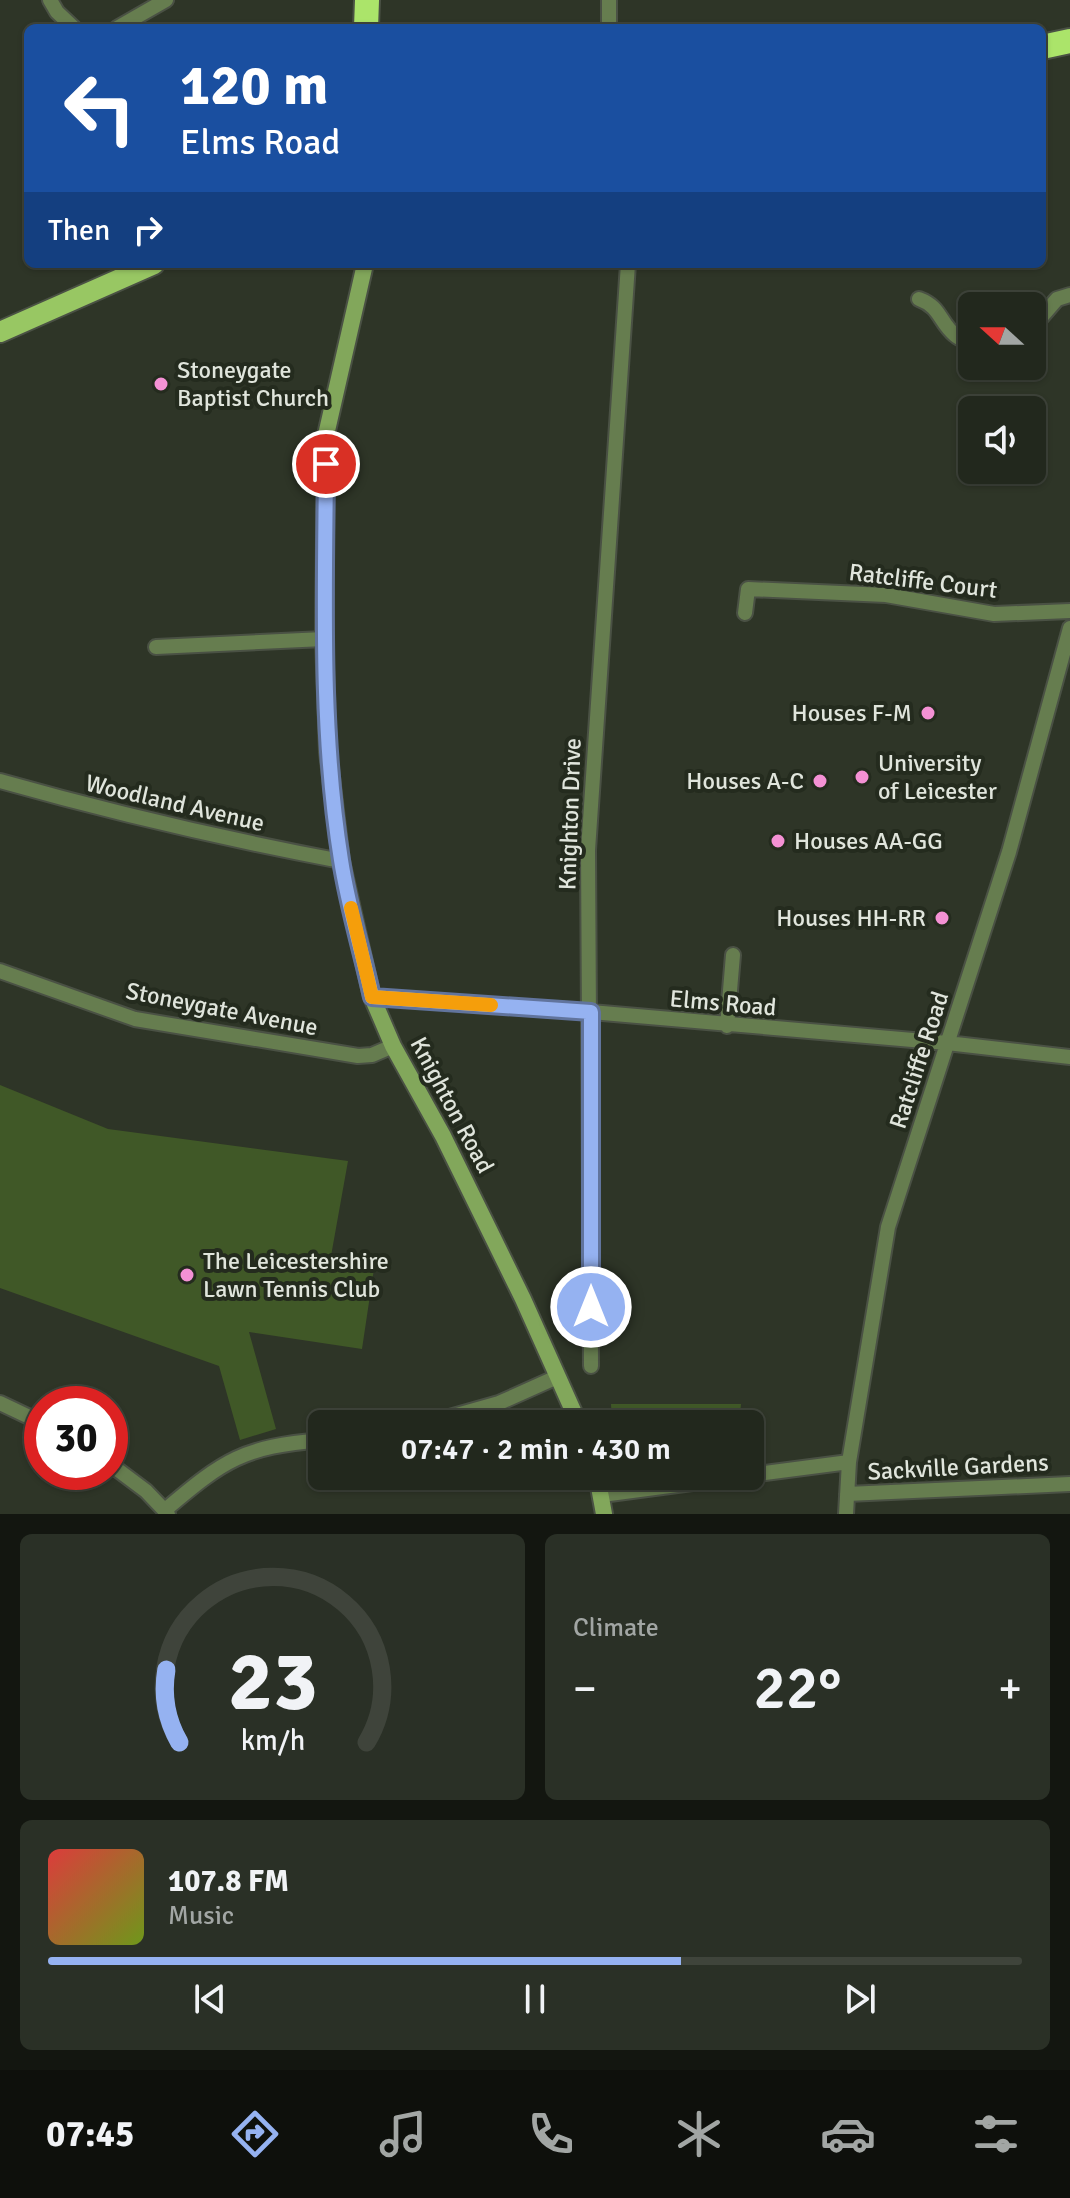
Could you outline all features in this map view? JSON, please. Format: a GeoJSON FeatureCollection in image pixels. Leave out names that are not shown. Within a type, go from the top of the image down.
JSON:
{"type":"FeatureCollection","features":[{"type":"Feature","properties":{"kind":"highway"},"geometry":{"type":"LineString","coordinates":[[366,24],[367,0]]}},
{"type":"Feature","properties":{"kind":"highway"},"geometry":{"type":"LineString","coordinates":[[1046,46],[1070,41]]}},
{"type":"Feature","properties":{"kind":"main road"},"geometry":{"type":"LineString","coordinates":[[0,332],[145,268]]}},
{"type":"Feature","properties":{"kind":"street"},"geometry":{"type":"LineString","coordinates":[[50,0],[70,24]]}},
{"type":"Feature","properties":{"kind":"street"},"geometry":{"type":"LineString","coordinates":[[124,24],[166,0]]}},
{"type":"Feature","properties":{"kind":"street"},"geometry":{"type":"LineString","coordinates":[[609,0],[609,24]]}},
{"type":"Feature","properties":{"kind":"street","name":"Knighton Road"},"geometry":{"type":"LineString","coordinates":[[364,268],[326,435],[324,639],[328,752],[341,861],[372,997],[393,1046],[443,1136],[523,1299],[572,1410]]}},
{"type":"Feature","properties":{"kind":"street","name":"Knighton Drive"},"geometry":{"type":"LineString","coordinates":[[591,1366],[588,850],[628,268]]}},
{"type":"Feature","properties":{"kind":"street"},"geometry":{"type":"LineString","coordinates":[[1046,312],[1057,299],[1070,295]]}},
{"type":"Feature","properties":{"kind":"street"},"geometry":{"type":"LineString","coordinates":[[919,299],[939,311],[953,334],[958,337]]}},
{"type":"Feature","properties":{"kind":"street","name":"Ratcliffe Court"},"geometry":{"type":"LineString","coordinates":[[745,613],[748,589],[886,595],[994,614],[1070,611]]}},
{"type":"Feature","properties":{"kind":"street","name":"Ratcliffe Road"},"geometry":{"type":"LineString","coordinates":[[846,1514],[849,1462],[888,1227],[1009,852],[1070,628]]}},
{"type":"Feature","properties":{"kind":"street"},"geometry":{"type":"LineString","coordinates":[[156,647],[324,639]]}},
{"type":"Feature","properties":{"kind":"street","name":"Woodland Avenue"},"geometry":{"type":"LineString","coordinates":[[0,781],[221,838],[341,861]]}},
{"type":"Feature","properties":{"kind":"street"},"geometry":{"type":"LineString","coordinates":[[727,1026],[733,955]]}},
{"type":"Feature","properties":{"kind":"street","name":"Stoneygate Avenue"},"geometry":{"type":"LineString","coordinates":[[0,971],[135,1019],[358,1056],[372,1055],[393,1046]]}},
{"type":"Feature","properties":{"kind":"street","name":"Elms Road"},"geometry":{"type":"LineString","coordinates":[[372,997],[591,1012],[947,1043],[1070,1057]]}},
{"type":"Feature","properties":{"kind":"street"},"geometry":{"type":"LineString","coordinates":[[474,1410],[499,1403],[557,1377]]}},
{"type":"Feature","properties":{"kind":"street"},"geometry":{"type":"LineString","coordinates":[[0,1403],[24,1414]]}},
{"type":"Feature","properties":{"kind":"street"},"geometry":{"type":"LineString","coordinates":[[128,1476],[166,1512],[212,1470],[231,1460],[276,1444],[308,1441]]}},
{"type":"Feature","properties":{"kind":"street"},"geometry":{"type":"LineString","coordinates":[[764,1474],[849,1462]]}},
{"type":"Feature","properties":{"kind":"street","name":"Sackville Gardens"},"geometry":{"type":"LineString","coordinates":[[847,1494],[1070,1484]]}},
{"type":"Feature","properties":{"kind":"street"},"geometry":{"type":"LineString","coordinates":[[601,1490],[604,1514]]}},
{"type":"Feature","properties":{"kind":"street"},"geometry":{"type":"LineString","coordinates":[[602,1495],[640,1490]]}},
{"type":"Feature","properties":{"kind":"green space","name":"The Leicestershire Lawn Tennis Club"},"geometry":{"type":"Polygon","coordinates":[[[0,1085],[108,1129],[348,1161],[331,1256],[375,1262],[362,1349],[249,1332],[276,1429],[240,1440],[219,1366],[0,1288],[0,1085]]]}},
{"type":"Feature","properties":{"kind":"green space"},"geometry":{"type":"Polygon","coordinates":[[[611,1404],[741,1404],[740,1410],[611,1410],[611,1404]]]}},
{"type":"Feature","properties":{"kind":"slow traffic"},"geometry":{"type":"LineString","coordinates":[[351,908],[372,997],[491,1005]]}},
{"type":"Feature","properties":{"kind":"place","name":"Stoneygate Baptist Church"},"geometry":{"type":"Point","coordinates":[161,384]}},
{"type":"Feature","properties":{"kind":"place","name":"Houses F-M"},"geometry":{"type":"Point","coordinates":[928,713]}},
{"type":"Feature","properties":{"kind":"place","name":"University of Leicester"},"geometry":{"type":"Point","coordinates":[862,777]}},
{"type":"Feature","properties":{"kind":"place","name":"Houses A-C"},"geometry":{"type":"Point","coordinates":[820,781]}},
{"type":"Feature","properties":{"kind":"place","name":"Houses AA-GG"},"geometry":{"type":"Point","coordinates":[778,841]}},
{"type":"Feature","properties":{"kind":"place","name":"Houses HH-RR"},"geometry":{"type":"Point","coordinates":[942,918]}},
{"type":"Feature","properties":{"kind":"place","name":"The Leicestershire Lawn Tennis Club"},"geometry":{"type":"Point","coordinates":[187,1275]}},
{"type":"Feature","properties":{"kind":"route"},"geometry":{"type":"LineString","coordinates":[[326,464],[324,639],[328,752],[341,861],[372,997],[591,1012],[591,1307]]}}]}
